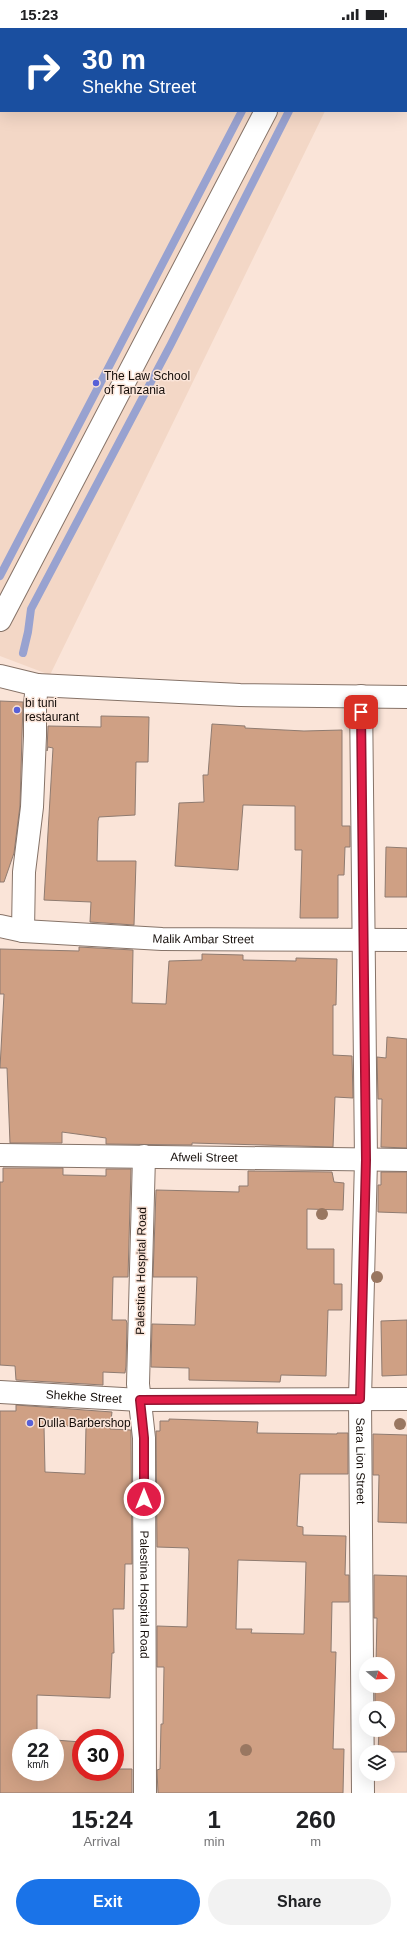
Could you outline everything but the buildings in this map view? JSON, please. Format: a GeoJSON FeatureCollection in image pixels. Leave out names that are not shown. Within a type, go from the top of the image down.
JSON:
{"type":"FeatureCollection","features":[{"type":"Feature","properties":{"kind":"street"},"geometry":{"type":"LineString","coordinates":[[0,620],[265,112]]}},
{"type":"Feature","properties":{"kind":"street"},"geometry":{"type":"LineString","coordinates":[[0,676],[37,685],[240,695],[407,697]]}},
{"type":"Feature","properties":{"kind":"street"},"geometry":{"type":"LineString","coordinates":[[23,931],[24,872],[32,807],[35,704],[37,685]]}},
{"type":"Feature","properties":{"kind":"street","name":"Sara Lion Street"},"geometry":{"type":"LineString","coordinates":[[361,696],[366,1160],[360,1399],[363,1793]]}},
{"type":"Feature","properties":{"kind":"street","name":"Malik Ambar Street"},"geometry":{"type":"LineString","coordinates":[[0,926],[23,931],[162,939],[407,940]]}},
{"type":"Feature","properties":{"kind":"street","name":"Afweli Street"},"geometry":{"type":"LineString","coordinates":[[0,1155],[407,1160]]}},
{"type":"Feature","properties":{"kind":"street","name":"Palestina Hospital Road"},"geometry":{"type":"LineString","coordinates":[[144,1156],[138,1384],[144,1438],[145,1793]]}},
{"type":"Feature","properties":{"kind":"street","name":"Shekhe Street"},"geometry":{"type":"LineString","coordinates":[[0,1392],[140,1400],[407,1399]]}},
{"type":"Feature","properties":{"kind":"shaded area","name":"The Law School of Tanzania"},"geometry":{"type":"Polygon","coordinates":[[[0,112],[325,112],[50,675],[0,656],[0,112]]]}},
{"type":"Feature","properties":{"kind":"waterway"},"geometry":{"type":"LineString","coordinates":[[0,576],[241,112]]}},
{"type":"Feature","properties":{"kind":"waterway"},"geometry":{"type":"LineString","coordinates":[[23,653],[31,609],[171,344],[288,112]]}},
{"type":"Feature","properties":{"kind":"place","name":"The Law School of Tanzania"},"geometry":{"type":"Point","coordinates":[96,383]}},
{"type":"Feature","properties":{"kind":"place","name":"bi tuni restaurant"},"geometry":{"type":"Point","coordinates":[17,710]}},
{"type":"Feature","properties":{"kind":"place","name":"Dulla Barbershop"},"geometry":{"type":"Point","coordinates":[30,1423]}},
{"type":"Feature","properties":{"kind":"route"},"geometry":{"type":"LineString","coordinates":[[144,1499],[144,1438],[140,1400],[360,1399],[366,1160],[361,712]]}}]}
